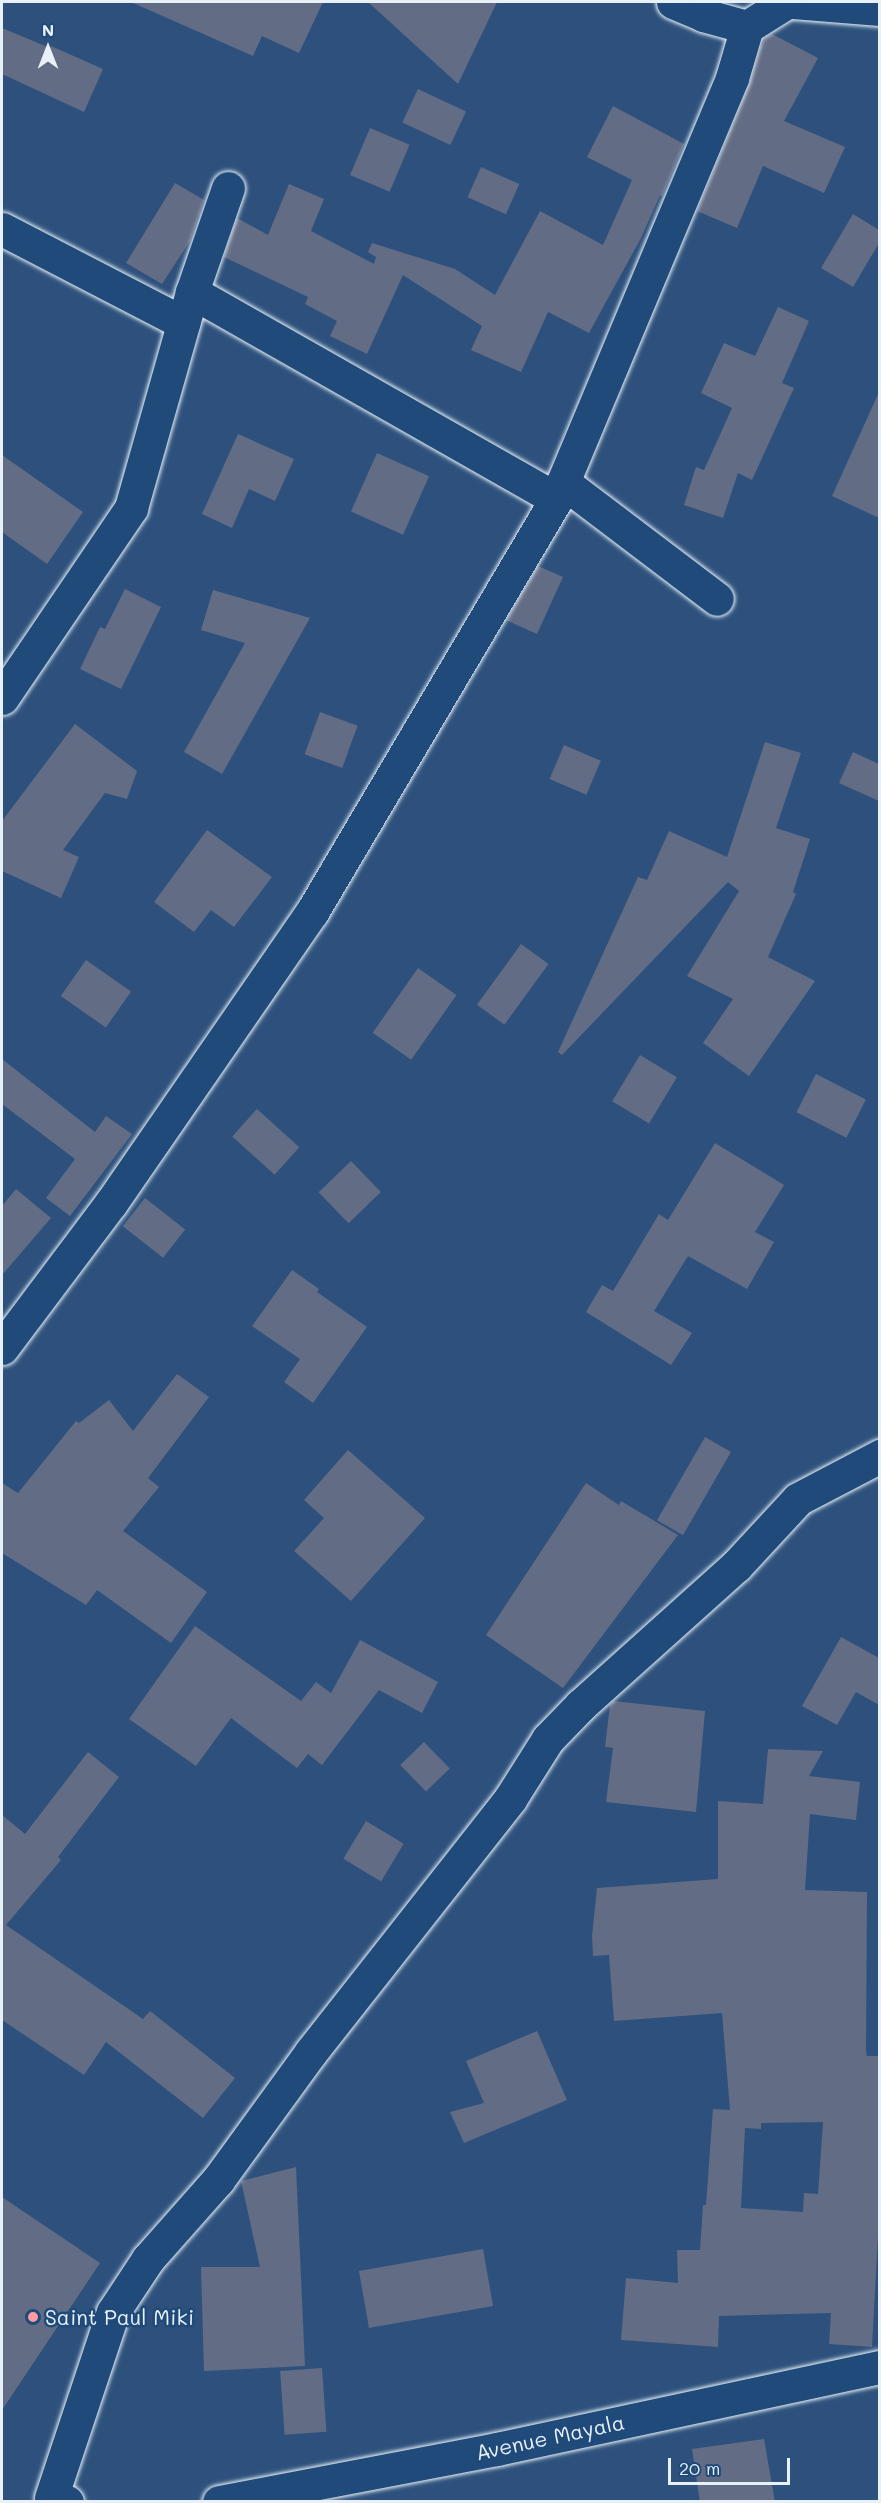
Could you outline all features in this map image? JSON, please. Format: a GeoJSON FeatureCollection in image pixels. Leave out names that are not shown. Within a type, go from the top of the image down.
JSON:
{"type":"FeatureCollection","features":[{"type":"Feature","properties":{"kind":"street"},"geometry":{"type":"LineString","coordinates":[[673,2],[703,15],[747,27]]}},
{"type":"Feature","properties":{"kind":"street"},"geometry":{"type":"LineString","coordinates":[[2,1348],[111,1203],[312,912],[560,490],[732,78],[747,27],[787,2]]}},
{"type":"Feature","properties":{"kind":"street"},"geometry":{"type":"LineString","coordinates":[[793,2],[879,9]]}},
{"type":"Feature","properties":{"kind":"street"},"geometry":{"type":"LineString","coordinates":[[2,698],[131,508],[192,292],[228,188]]}},
{"type":"Feature","properties":{"kind":"street"},"geometry":{"type":"LineString","coordinates":[[2,229],[183,323]]}},
{"type":"Feature","properties":{"kind":"street"},"geometry":{"type":"LineString","coordinates":[[192,292],[560,490],[717,599]]}},
{"type":"Feature","properties":{"kind":"street"},"geometry":{"type":"LineString","coordinates":[[59,2500],[113,2312],[148,2259],[218,2180],[311,2052],[510,1799],[548,1739],[581,1704],[736,1566],[798,1499],[879,1456]]}},
{"type":"Feature","properties":{"kind":"street","name":"Avenue Mayala"},"geometry":{"type":"LineString","coordinates":[[219,2502],[497,2449],[879,2367]]}},
{"type":"Feature","properties":{"kind":"building"},"geometry":{"type":"Polygon","coordinates":[[[131,2],[323,2],[299,53],[262,36],[253,56],[131,2]]]}},
{"type":"Feature","properties":{"kind":"building"},"geometry":{"type":"Polygon","coordinates":[[[368,2],[497,2],[458,84],[368,2]]]}},
{"type":"Feature","properties":{"kind":"building"},"geometry":{"type":"Polygon","coordinates":[[[2,28],[103,69],[84,112],[2,74],[2,28]]]}},
{"type":"Feature","properties":{"kind":"building"},"geometry":{"type":"Polygon","coordinates":[[[772,34],[818,58],[784,121],[845,147],[824,193],[763,166],[737,228],[697,211],[749,85],[760,48],[766,37],[772,34]]]}},
{"type":"Feature","properties":{"kind":"building"},"geometry":{"type":"Polygon","coordinates":[[[418,89],[466,111],[450,145],[402,123],[418,89]]]}},
{"type":"Feature","properties":{"kind":"building"},"geometry":{"type":"Polygon","coordinates":[[[613,106],[684,144],[641,238],[589,333],[548,312],[521,372],[471,350],[482,326],[403,275],[367,354],[330,336],[337,321],[305,304],[308,297],[224,257],[237,218],[268,235],[289,184],[324,199],[311,231],[374,264],[376,257],[368,252],[372,243],[455,269],[495,295],[540,211],[603,245],[632,180],[587,157],[613,106]]]}},
{"type":"Feature","properties":{"kind":"building"},"geometry":{"type":"Polygon","coordinates":[[[370,128],[410,145],[390,192],[350,175],[370,128]]]}},
{"type":"Feature","properties":{"kind":"building"},"geometry":{"type":"Polygon","coordinates":[[[481,167],[519,184],[506,214],[468,197],[481,167]]]}},
{"type":"Feature","properties":{"kind":"building"},"geometry":{"type":"Polygon","coordinates":[[[175,183],[204,200],[190,241],[162,284],[126,263],[175,183]]]}},
{"type":"Feature","properties":{"kind":"building"},"geometry":{"type":"Polygon","coordinates":[[[853,214],[879,230],[879,243],[853,287],[821,268],[853,214]]]}},
{"type":"Feature","properties":{"kind":"building"},"geometry":{"type":"Polygon","coordinates":[[[778,307],[809,321],[782,383],[794,388],[752,480],[738,473],[723,518],[684,505],[696,467],[704,470],[732,408],[701,393],[724,343],[755,356],[778,307]]]}},
{"type":"Feature","properties":{"kind":"building"},"geometry":{"type":"Polygon","coordinates":[[[879,392],[879,518],[832,496],[879,392]]]}},
{"type":"Feature","properties":{"kind":"building"},"geometry":{"type":"Polygon","coordinates":[[[238,434],[294,459],[275,501],[249,489],[232,528],[202,514],[238,434]]]}},
{"type":"Feature","properties":{"kind":"building"},"geometry":{"type":"Polygon","coordinates":[[[377,453],[429,476],[403,535],[351,511],[377,453]]]}},
{"type":"Feature","properties":{"kind":"building"},"geometry":{"type":"Polygon","coordinates":[[[2,455],[83,512],[47,564],[2,532],[2,455]]]}},
{"type":"Feature","properties":{"kind":"building"},"geometry":{"type":"Polygon","coordinates":[[[538,566],[563,577],[537,634],[506,620],[538,566]]]}},
{"type":"Feature","properties":{"kind":"building"},"geometry":{"type":"Polygon","coordinates":[[[125,589],[161,607],[121,689],[80,669],[100,627],[105,629],[125,589]]]}},
{"type":"Feature","properties":{"kind":"building"},"geometry":{"type":"Polygon","coordinates":[[[213,590],[310,618],[222,774],[184,752],[245,643],[201,630],[213,590]]]}},
{"type":"Feature","properties":{"kind":"building"},"geometry":{"type":"Polygon","coordinates":[[[320,712],[358,726],[342,768],[305,754],[320,712]]]}},
{"type":"Feature","properties":{"kind":"building"},"geometry":{"type":"Polygon","coordinates":[[[75,724],[137,771],[127,799],[105,793],[63,850],[79,857],[61,898],[2,871],[2,821],[75,724]]]}},
{"type":"Feature","properties":{"kind":"building"},"geometry":{"type":"Polygon","coordinates":[[[765,742],[801,753],[776,828],[810,839],[793,892],[796,894],[768,957],[815,981],[749,1076],[703,1043],[733,999],[687,976],[739,891],[728,882],[562,1055],[558,1052],[638,877],[647,880],[669,831],[727,857],[765,742]]]}},
{"type":"Feature","properties":{"kind":"building"},"geometry":{"type":"Polygon","coordinates":[[[564,745],[601,761],[586,795],[550,779],[564,745]]]}},
{"type":"Feature","properties":{"kind":"building"},"geometry":{"type":"Polygon","coordinates":[[[853,752],[879,764],[879,801],[839,783],[853,752]]]}},
{"type":"Feature","properties":{"kind":"building"},"geometry":{"type":"Polygon","coordinates":[[[207,830],[272,877],[234,927],[211,910],[194,932],[154,902],[207,830]]]}},
{"type":"Feature","properties":{"kind":"building"},"geometry":{"type":"Polygon","coordinates":[[[521,944],[549,964],[504,1025],[477,1005],[521,944]]]}},
{"type":"Feature","properties":{"kind":"building"},"geometry":{"type":"Polygon","coordinates":[[[86,960],[131,992],[106,1028],[61,996],[86,960]]]}},
{"type":"Feature","properties":{"kind":"building"},"geometry":{"type":"Polygon","coordinates":[[[418,968],[457,995],[411,1060],[373,1033],[418,968]]]}},
{"type":"Feature","properties":{"kind":"building"},"geometry":{"type":"Polygon","coordinates":[[[640,1055],[677,1077],[649,1123],[612,1101],[640,1055]]]}},
{"type":"Feature","properties":{"kind":"building"},"geometry":{"type":"Polygon","coordinates":[[[2,1059],[95,1132],[106,1116],[132,1134],[70,1216],[46,1198],[75,1159],[2,1104],[2,1059]]]}},
{"type":"Feature","properties":{"kind":"building"},"geometry":{"type":"Polygon","coordinates":[[[816,1074],[866,1099],[846,1138],[796,1112],[816,1074]]]}},
{"type":"Feature","properties":{"kind":"building"},"geometry":{"type":"Polygon","coordinates":[[[257,1109],[299,1147],[275,1175],[232,1136],[257,1109]]]}},
{"type":"Feature","properties":{"kind":"building"},"geometry":{"type":"Polygon","coordinates":[[[715,1143],[784,1185],[755,1232],[774,1242],[747,1289],[688,1256],[654,1311],[692,1333],[671,1365],[586,1312],[602,1285],[613,1291],[659,1214],[668,1220],[715,1143]]]}},
{"type":"Feature","properties":{"kind":"building"},"geometry":{"type":"Polygon","coordinates":[[[351,1161],[381,1192],[349,1223],[319,1192],[351,1161]]]}},
{"type":"Feature","properties":{"kind":"building"},"geometry":{"type":"Polygon","coordinates":[[[16,1189],[51,1218],[2,1275],[2,1206],[16,1189]]]}},
{"type":"Feature","properties":{"kind":"building"},"geometry":{"type":"Polygon","coordinates":[[[145,1198],[185,1229],[163,1258],[123,1226],[145,1198]]]}},
{"type":"Feature","properties":{"kind":"building"},"geometry":{"type":"Polygon","coordinates":[[[292,1270],[319,1289],[317,1292],[367,1327],[313,1403],[284,1382],[300,1359],[252,1326],[292,1270]]]}},
{"type":"Feature","properties":{"kind":"building"},"geometry":{"type":"Polygon","coordinates":[[[177,1374],[209,1397],[148,1478],[159,1487],[123,1531],[207,1592],[171,1643],[97,1590],[86,1605],[2,1553],[2,1483],[18,1493],[76,1421],[79,1423],[109,1400],[133,1431],[177,1374]]]}},
{"type":"Feature","properties":{"kind":"building"},"geometry":{"type":"Polygon","coordinates":[[[705,1437],[731,1452],[683,1535],[657,1520],[705,1437]]]}},
{"type":"Feature","properties":{"kind":"building"},"geometry":{"type":"Polygon","coordinates":[[[348,1450],[425,1518],[351,1601],[294,1551],[324,1518],[304,1500],[348,1450]]]}},
{"type":"Feature","properties":{"kind":"building"},"geometry":{"type":"Polygon","coordinates":[[[586,1483],[619,1505],[621,1501],[678,1535],[563,1688],[486,1635],[586,1483]]]}},
{"type":"Feature","properties":{"kind":"building"},"geometry":{"type":"Polygon","coordinates":[[[195,1626],[301,1701],[316,1682],[331,1693],[360,1640],[438,1682],[422,1713],[379,1690],[322,1765],[308,1754],[297,1768],[231,1718],[196,1766],[129,1719],[195,1626]]]}},
{"type":"Feature","properties":{"kind":"building"},"geometry":{"type":"Polygon","coordinates":[[[841,1637],[879,1658],[879,1705],[856,1692],[837,1725],[802,1706],[841,1637]]]}},
{"type":"Feature","properties":{"kind":"building"},"geometry":{"type":"Polygon","coordinates":[[[613,1701],[705,1711],[696,1812],[606,1802],[613,1748],[605,1747],[610,1705],[613,1701]]]}},
{"type":"Feature","properties":{"kind":"building"},"geometry":{"type":"Polygon","coordinates":[[[424,1742],[450,1769],[426,1792],[400,1765],[424,1742]]]}},
{"type":"Feature","properties":{"kind":"building"},"geometry":{"type":"Polygon","coordinates":[[[768,1749],[823,1751],[809,1776],[860,1782],[856,1820],[810,1814],[805,1890],[867,1892],[866,2051],[867,2056],[879,2056],[879,2217],[872,2347],[829,2344],[831,2313],[719,2316],[718,2347],[621,2340],[626,2278],[678,2283],[677,2250],[700,2250],[703,2205],[706,2205],[713,2109],[730,2110],[722,2013],[614,2021],[609,1955],[593,1956],[592,1936],[597,1888],[718,1879],[718,1801],[763,1804],[768,1749]],[[823,2122],[761,2123],[761,2129],[745,2128],[741,2208],[803,2212],[804,2193],[818,2194],[823,2122]]]}},
{"type":"Feature","properties":{"kind":"building"},"geometry":{"type":"Polygon","coordinates":[[[88,1752],[119,1777],[58,1857],[61,1860],[6,1925],[143,2019],[150,2011],[235,2078],[203,2118],[106,2042],[84,2075],[2,2020],[2,1815],[25,1834],[88,1752]]]}},
{"type":"Feature","properties":{"kind":"building"},"geometry":{"type":"Polygon","coordinates":[[[366,1821],[404,1844],[381,1881],[343,1859],[366,1821]]]}},
{"type":"Feature","properties":{"kind":"building"},"geometry":{"type":"Polygon","coordinates":[[[537,2031],[567,2100],[464,2143],[450,2112],[484,2103],[466,2061],[537,2031]]]}},
{"type":"Feature","properties":{"kind":"building"},"geometry":{"type":"Polygon","coordinates":[[[296,2167],[305,2366],[204,2371],[201,2267],[260,2267],[241,2181],[296,2167]]]}},
{"type":"Feature","properties":{"kind":"building","name":"Saint Paul Miki"},"geometry":{"type":"Polygon","coordinates":[[[2,2197],[100,2263],[2,2410],[2,2197]]]}},
{"type":"Feature","properties":{"kind":"building"},"geometry":{"type":"Polygon","coordinates":[[[483,2249],[493,2306],[369,2328],[359,2271],[483,2249]]]}},
{"type":"Feature","properties":{"kind":"building"},"geometry":{"type":"Polygon","coordinates":[[[322,2368],[326,2432],[285,2435],[280,2371],[322,2368]]]}},
{"type":"Feature","properties":{"kind":"building"},"geometry":{"type":"Polygon","coordinates":[[[764,2439],[775,2502],[700,2502],[692,2449],[764,2439]]]}},
{"type":"Feature","properties":{"kind":"place","name":"Saint Paul Miki"},"geometry":{"type":"Point","coordinates":[33,2317]}}]}
